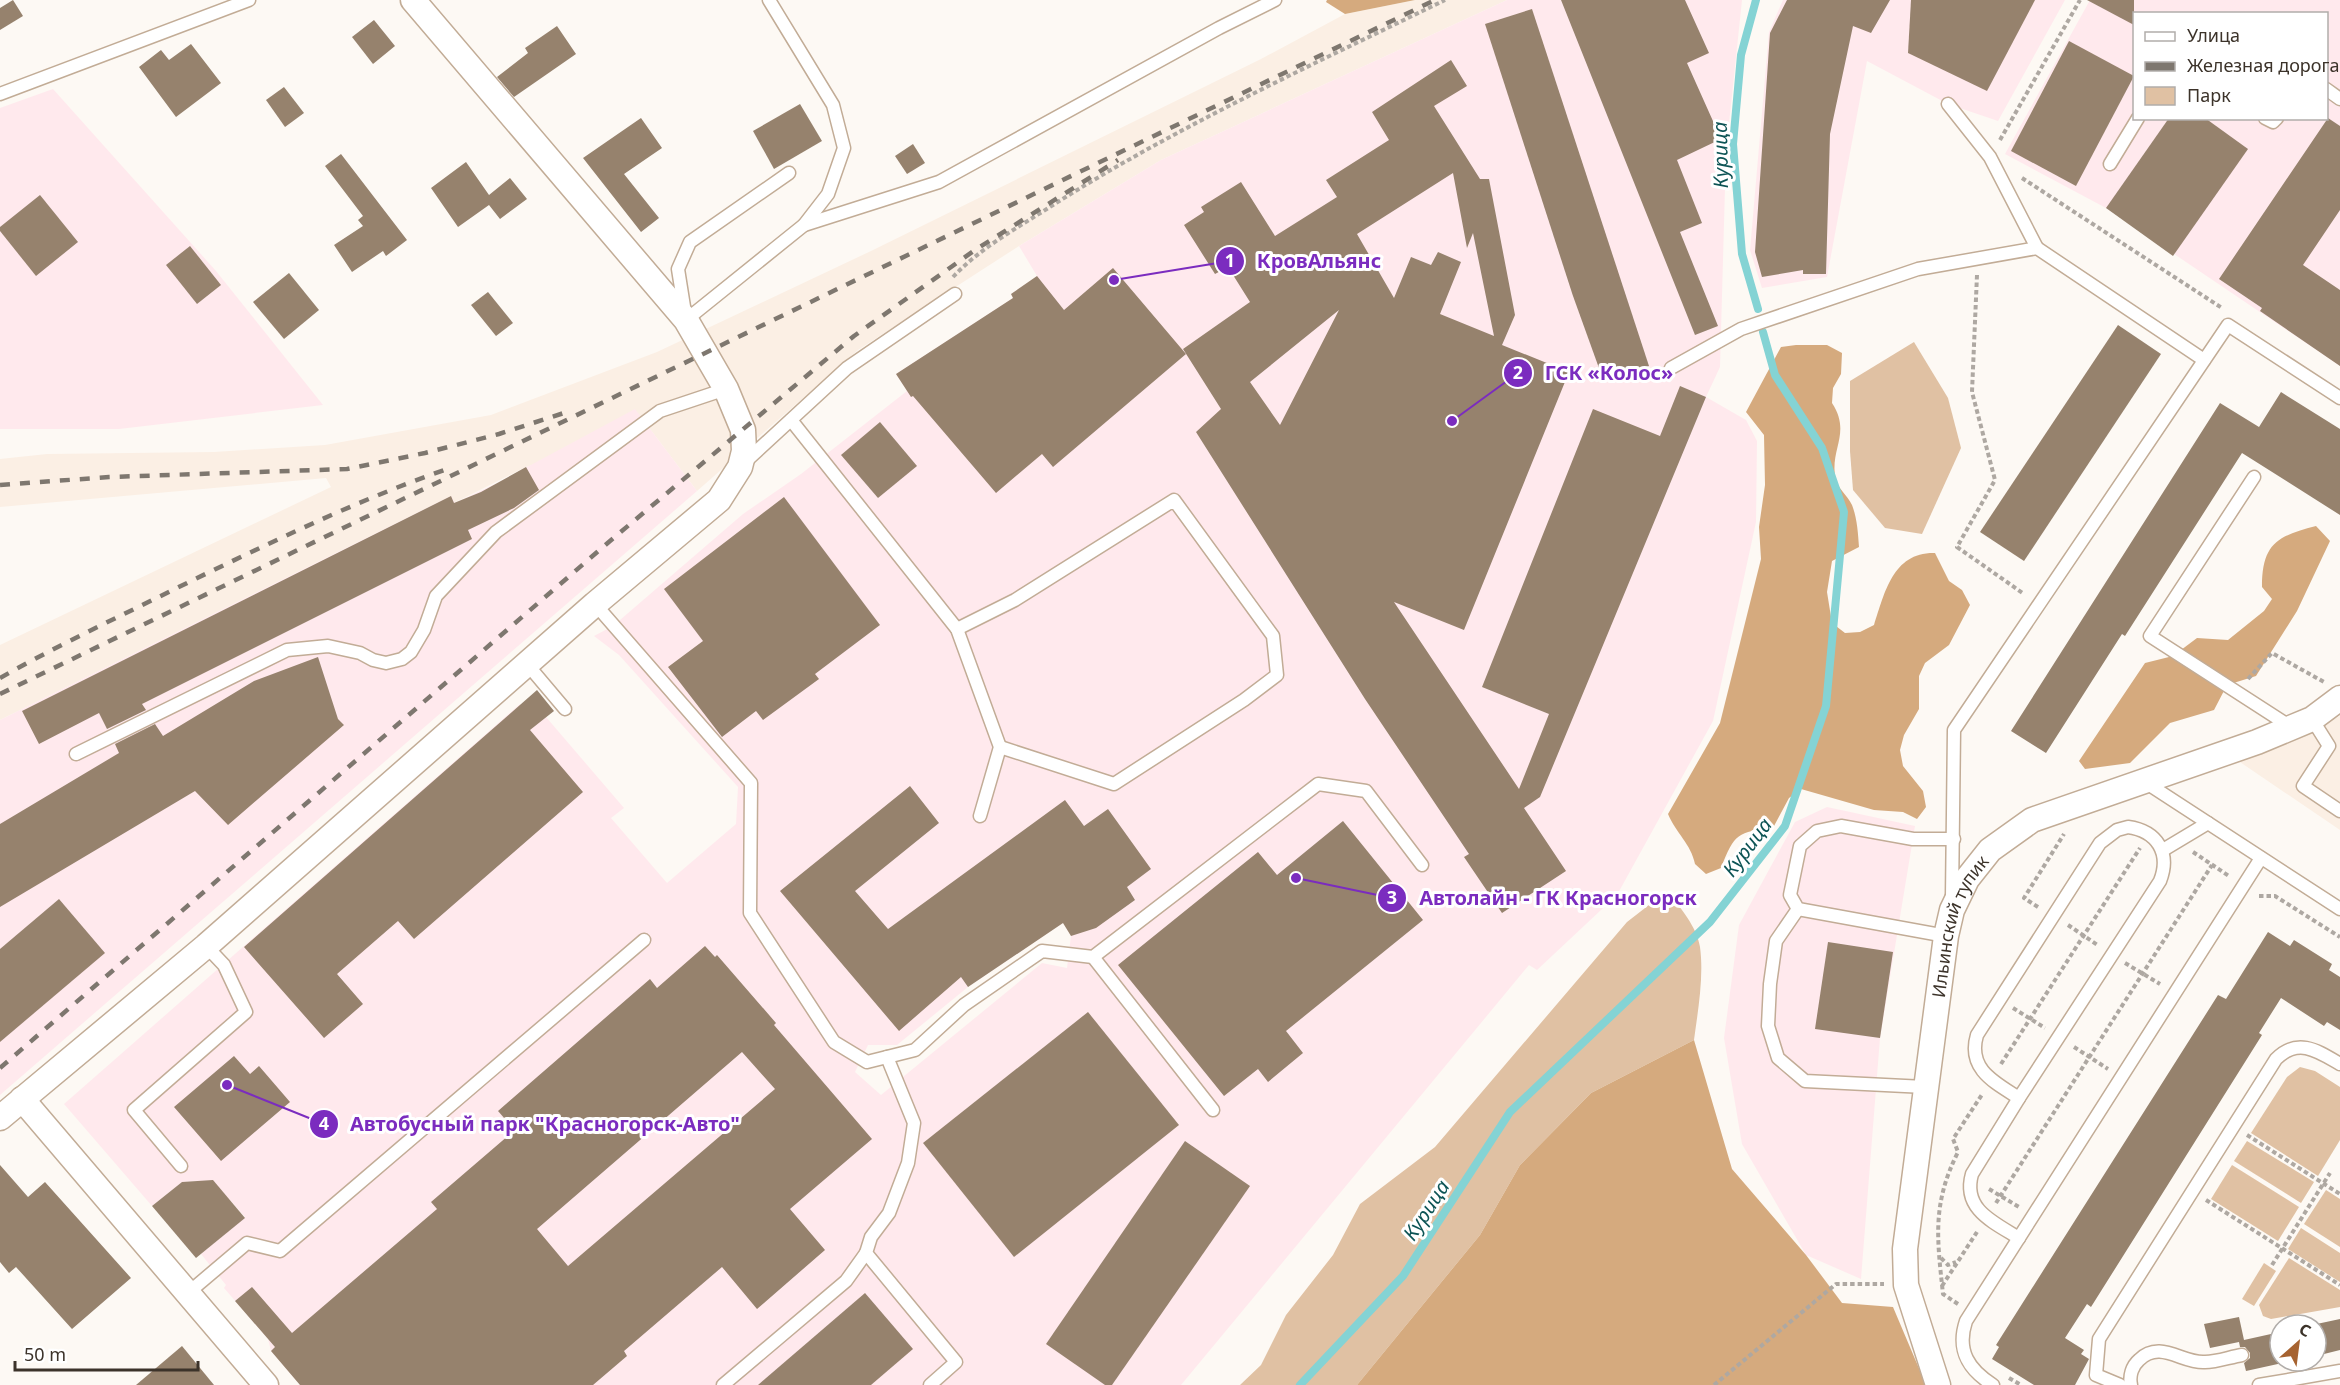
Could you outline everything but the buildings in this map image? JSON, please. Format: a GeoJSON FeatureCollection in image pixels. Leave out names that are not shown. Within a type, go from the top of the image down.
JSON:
{"type":"FeatureCollection","features":[{"type":"Feature","properties":{"kind":"street"},"geometry":{"type":"LineString","coordinates":[[0,1118],[206,946],[595,604],[719,500],[740,467],[744,451],[743,430],[726,389],[686,320],[413,0]]}},
{"type":"Feature","properties":{"kind":"street","name":"Ильинский тупик"},"geometry":{"type":"LineString","coordinates":[[1938,1385],[1906,1284],[1905,1249],[1946,936],[1952,910],[1967,879],[1990,850],[2032,820],[2302,723],[2335,692]]}},
{"type":"Feature","properties":{"kind":"street"},"geometry":{"type":"LineString","coordinates":[[22,1099],[266,1385]]}},
{"type":"Feature","properties":{"kind":"lane"},"geometry":{"type":"LineString","coordinates":[[0,94],[249,0]]}},
{"type":"Feature","properties":{"kind":"lane"},"geometry":{"type":"LineString","coordinates":[[769,0],[833,105],[844,148],[828,195],[804,225],[686,320],[678,269],[690,242],[789,173]]}},
{"type":"Feature","properties":{"kind":"lane"},"geometry":{"type":"LineString","coordinates":[[804,225],[939,182],[1219,28],[1275,0]]}},
{"type":"Feature","properties":{"kind":"lane"},"geometry":{"type":"LineString","coordinates":[[1948,104],[1990,157],[2037,248],[2205,360]]}},
{"type":"Feature","properties":{"kind":"lane"},"geometry":{"type":"LineString","coordinates":[[2110,164],[2137,120]]}},
{"type":"Feature","properties":{"kind":"lane"},"geometry":{"type":"LineString","coordinates":[[1671,369],[1741,329],[1918,269],[2037,248]]}},
{"type":"Feature","properties":{"kind":"lane"},"geometry":{"type":"LineString","coordinates":[[740,467],[847,368],[955,294]]}},
{"type":"Feature","properties":{"kind":"lane"},"geometry":{"type":"LineString","coordinates":[[1952,910],[1954,730],[2228,325],[2340,398]]}},
{"type":"Feature","properties":{"kind":"lane"},"geometry":{"type":"LineString","coordinates":[[76,754],[287,650],[328,646],[360,652],[373,660],[387,663],[402,659],[411,652],[424,630],[436,596],[496,532],[660,411],[726,389]]}},
{"type":"Feature","properties":{"kind":"lane"},"geometry":{"type":"LineString","coordinates":[[791,420],[957,629],[1000,747],[980,816]]}},
{"type":"Feature","properties":{"kind":"lane"},"geometry":{"type":"LineString","coordinates":[[2254,477],[2150,636],[2235,691],[2302,723],[2335,744],[2303,786],[2340,811]]}},
{"type":"Feature","properties":{"kind":"lane"},"geometry":{"type":"LineString","coordinates":[[957,629],[1015,600],[1174,500],[1273,636],[1277,675],[1244,700],[1114,784],[1000,747]]}},
{"type":"Feature","properties":{"kind":"lane"},"geometry":{"type":"LineString","coordinates":[[595,604],[751,783],[750,913],[834,1042],[867,1062],[915,1050],[964,1005],[1042,951],[1093,957],[1318,784],[1366,791],[1422,865]]}},
{"type":"Feature","properties":{"kind":"lane"},"geometry":{"type":"LineString","coordinates":[[527,664],[565,709]]}},
{"type":"Feature","properties":{"kind":"lane"},"geometry":{"type":"LineString","coordinates":[[2144,781],[2340,909]]}},
{"type":"Feature","properties":{"kind":"lane"},"geometry":{"type":"LineString","coordinates":[[2163,850],[2208,822]]}},
{"type":"Feature","properties":{"kind":"lane"},"geometry":{"type":"LineString","coordinates":[[1946,936],[1798,909],[1790,895],[1800,846],[1817,831],[1841,826],[1913,839],[1953,839]]}},
{"type":"Feature","properties":{"kind":"lane"},"geometry":{"type":"LineString","coordinates":[[2019,1098],[1983,1073],[1974,1055],[1977,1035],[2108,835],[2117,830],[2139,829],[2157,840],[2163,850],[2164,871],[2160,881],[2019,1098],[1971,1177],[1970,1194],[1973,1204],[1986,1219],[2019,1238]]}},
{"type":"Feature","properties":{"kind":"lane"},"geometry":{"type":"LineString","coordinates":[[1994,1385],[1970,1367],[1962,1345],[1963,1332],[1971,1312],[2261,858]]}},
{"type":"Feature","properties":{"kind":"lane"},"geometry":{"type":"LineString","coordinates":[[1798,909],[1776,941],[1770,984],[1768,1026],[1778,1058],[1805,1081],[1925,1087]]}},
{"type":"Feature","properties":{"kind":"lane"},"geometry":{"type":"LineString","coordinates":[[188,1293],[247,1243],[280,1251],[644,940]]}},
{"type":"Feature","properties":{"kind":"lane"},"geometry":{"type":"LineString","coordinates":[[181,1166],[134,1110],[246,1012],[224,964],[206,946]]}},
{"type":"Feature","properties":{"kind":"lane"},"geometry":{"type":"LineString","coordinates":[[1093,957],[1213,1110]]}},
{"type":"Feature","properties":{"kind":"lane"},"geometry":{"type":"LineString","coordinates":[[2120,1385],[2096,1375],[2099,1339],[2276,1059],[2290,1049],[2310,1047],[2340,1064]]}},
{"type":"Feature","properties":{"kind":"lane"},"geometry":{"type":"LineString","coordinates":[[723,1385],[846,1281],[866,1253],[871,1237],[890,1214],[908,1163],[914,1123],[887,1057]]}},
{"type":"Feature","properties":{"kind":"lane"},"geometry":{"type":"LineString","coordinates":[[866,1253],[956,1362],[930,1385]]}},
{"type":"Feature","properties":{"kind":"lane"},"geometry":{"type":"LineString","coordinates":[[2131,1385],[2131,1372],[2135,1364],[2141,1357],[2155,1351],[2204,1363],[2242,1355]]}},
{"type":"Feature","properties":{"kind":"lane"},"geometry":{"type":"LineString","coordinates":[[2259,1385],[2340,1371]]}},
{"type":"Feature","properties":{"kind":"path"},"geometry":{"type":"LineString","coordinates":[[955,294],[950,281],[970,259],[1077,190],[1189,124],[1445,0]]}},
{"type":"Feature","properties":{"kind":"path"},"geometry":{"type":"LineString","coordinates":[[2080,0],[1990,157],[2230,314]]}},
{"type":"Feature","properties":{"kind":"path"},"geometry":{"type":"LineString","coordinates":[[1978,258],[1972,392],[1995,480],[1957,547],[2039,605]]}},
{"type":"Feature","properties":{"kind":"path"},"geometry":{"type":"LineString","coordinates":[[2235,691],[2272,654],[2335,692]]}},
{"type":"Feature","properties":{"kind":"path"},"geometry":{"type":"LineString","coordinates":[[2066,831],[2024,898],[2174,994]]}},
{"type":"Feature","properties":{"kind":"path"},"geometry":{"type":"LineString","coordinates":[[1942,1287],[2212,865]]}},
{"type":"Feature","properties":{"kind":"path"},"geometry":{"type":"LineString","coordinates":[[2253,902],[2260,896],[2275,896],[2340,937]]}},
{"type":"Feature","properties":{"kind":"path"},"geometry":{"type":"LineString","coordinates":[[2234,1127],[2340,1194]]}},
{"type":"Feature","properties":{"kind":"path"},"geometry":{"type":"LineString","coordinates":[[2272,1265],[2330,1173]]}},
{"type":"Feature","properties":{"kind":"path"},"geometry":{"type":"LineString","coordinates":[[1971,1177],[2033,1215]]}},
{"type":"Feature","properties":{"kind":"path"},"geometry":{"type":"LineString","coordinates":[[2192,1191],[2340,1285]]}},
{"type":"Feature","properties":{"kind":"path"},"geometry":{"type":"LineString","coordinates":[[1939,1251],[1943,1263],[1948,1265],[1953,1265],[1961,1258]]}},
{"type":"Feature","properties":{"kind":"path"},"geometry":{"type":"LineString","coordinates":[[1714,1385],[1836,1284],[1906,1284]]}},
{"type":"Feature","properties":{"kind":"path"},"geometry":{"type":"LineString","coordinates":[[2005,1375],[2021,1385]]}},
{"type":"Feature","properties":{"kind":"shaded area"},"geometry":{"type":"Polygon","coordinates":[[[1327,0],[1415,0],[1345,14],[1326,2],[1327,0]]]}},
{"type":"Feature","properties":{"kind":"shaded area"},"geometry":{"type":"Polygon","coordinates":[[[1415,0],[1507,0],[1161,160],[1019,246],[858,350],[697,491],[650,429],[526,467],[454,503],[451,496],[0,720],[0,645],[331,487],[326,478],[0,507],[0,459],[47,454],[214,452],[325,445],[491,415],[657,352],[871,251],[1261,59],[1345,14],[1415,0]]]}},
{"type":"Feature","properties":{"kind":"shaded area"},"geometry":{"type":"Polygon","coordinates":[[[1507,0],[1742,0],[1726,152],[1720,367],[1706,397],[1746,420],[1757,441],[1756,522],[1713,721],[1617,895],[1537,970],[1529,965],[1181,1385],[300,1385],[271,1351],[268,1339],[224,1288],[226,1285],[201,1254],[245,1217],[230,1200],[224,1204],[203,1181],[182,1182],[152,1206],[64,1104],[520,704],[537,724],[546,717],[624,808],[611,818],[667,883],[736,824],[738,787],[619,655],[594,636],[613,626],[743,514],[801,474],[907,391],[896,374],[1013,298],[1011,294],[1037,276],[1019,246],[1161,160],[1507,0]],[[1063,923],[968,987],[897,1045],[868,1045],[855,1072],[881,1095],[1042,963],[1067,968],[1071,936],[1063,923]]]}},
{"type":"Feature","properties":{"kind":"shaded area"},"geometry":{"type":"Polygon","coordinates":[[[1783,0],[2065,0],[1998,121],[1948,104],[1867,61],[1827,277],[1762,288],[1750,250],[1769,32],[1783,0]]]}},
{"type":"Feature","properties":{"kind":"shaded area"},"geometry":{"type":"Polygon","coordinates":[[[2090,0],[2340,0],[2340,366],[2106,208],[2005,154],[2090,0]]]}},
{"type":"Feature","properties":{"kind":"shaded area"},"geometry":{"type":"Polygon","coordinates":[[[53,89],[216,271],[323,405],[119,429],[0,429],[0,108],[53,89]]]}},
{"type":"Feature","properties":{"kind":"shaded area"},"geometry":{"type":"Polygon","coordinates":[[[1827,345],[1842,353],[1841,374],[1833,388],[1832,403],[1840,423],[1835,476],[1854,510],[1859,547],[1832,561],[1827,592],[1832,623],[1845,633],[1860,632],[1874,625],[1893,576],[1909,559],[1921,554],[1935,553],[1949,581],[1962,590],[1970,605],[1949,645],[1925,663],[1919,676],[1919,709],[1904,735],[1900,750],[1903,766],[1923,791],[1926,807],[1917,819],[1903,812],[1874,810],[1801,789],[1789,798],[1774,826],[1739,836],[1730,847],[1721,868],[1706,874],[1695,864],[1690,850],[1668,814],[1720,723],[1761,559],[1759,527],[1765,485],[1764,435],[1746,412],[1781,347],[1827,345]]]}},
{"type":"Feature","properties":{"kind":"shaded area"},"geometry":{"type":"Polygon","coordinates":[[[635,409],[697,491],[0,1095],[0,720],[451,496],[455,503],[499,482],[635,409]]]}},
{"type":"Feature","properties":{"kind":"shaded area"},"geometry":{"type":"Polygon","coordinates":[[[2316,526],[2330,541],[2297,611],[2256,676],[2227,685],[2214,710],[2170,723],[2130,763],[2085,769],[2079,761],[2145,663],[2173,656],[2197,638],[2228,640],[2264,611],[2272,599],[2262,587],[2265,560],[2269,551],[2282,538],[2316,526]]]}},
{"type":"Feature","properties":{"kind":"shaded area"},"geometry":{"type":"Polygon","coordinates":[[[2340,716],[2340,830],[2237,760],[2318,728],[2340,716]]]}},
{"type":"Feature","properties":{"kind":"shaded area"},"geometry":{"type":"Polygon","coordinates":[[[1827,807],[1915,826],[1880,1038],[1861,1279],[1806,1255],[1742,1144],[1724,1038],[1739,925],[1795,822],[1827,807]]]}},
{"type":"Feature","properties":{"kind":"shaded area"},"geometry":{"type":"Polygon","coordinates":[[[1694,1040],[1732,1169],[1806,1255],[1842,1303],[1893,1307],[1926,1385],[1357,1385],[1480,1235],[1520,1165],[1591,1093],[1694,1040]]]}},
{"type":"Feature","properties":{"kind":"green space"},"geometry":{"type":"Polygon","coordinates":[[[1914,342],[1948,398],[1961,448],[1922,534],[1885,528],[1853,490],[1850,451],[1850,381],[1914,342]]]}},
{"type":"Feature","properties":{"kind":"green space"},"geometry":{"type":"Polygon","coordinates":[[[1667,891],[1692,925],[1700,947],[1701,982],[1694,1040],[1591,1093],[1520,1165],[1480,1235],[1357,1385],[1240,1385],[1261,1365],[1286,1315],[1333,1255],[1360,1204],[1435,1147],[1627,922],[1667,891]]]}},
{"type":"Feature","properties":{"kind":"green space"},"geometry":{"type":"Polygon","coordinates":[[[2300,1067],[2315,1071],[2340,1087],[2340,1140],[2318,1176],[2251,1133],[2287,1077],[2300,1067]]]}},
{"type":"Feature","properties":{"kind":"green space"},"geometry":{"type":"Polygon","coordinates":[[[2247,1141],[2314,1182],[2301,1203],[2234,1161],[2247,1141]]]}},
{"type":"Feature","properties":{"kind":"green space"},"geometry":{"type":"Polygon","coordinates":[[[2232,1165],[2299,1207],[2278,1241],[2211,1199],[2232,1165]]]}},
{"type":"Feature","properties":{"kind":"green space"},"geometry":{"type":"Polygon","coordinates":[[[2326,1190],[2340,1199],[2340,1247],[2304,1224],[2326,1190]]]}},
{"type":"Feature","properties":{"kind":"green space"},"geometry":{"type":"Polygon","coordinates":[[[2301,1228],[2340,1253],[2340,1282],[2288,1249],[2301,1228]]]}},
{"type":"Feature","properties":{"kind":"green space"},"geometry":{"type":"Polygon","coordinates":[[[2289,1258],[2340,1290],[2340,1307],[2306,1313],[2268,1313],[2268,1318],[2263,1316],[2259,1305],[2289,1258]]]}},
{"type":"Feature","properties":{"kind":"green space"},"geometry":{"type":"Polygon","coordinates":[[[2264,1263],[2276,1271],[2254,1306],[2242,1299],[2264,1263]]]}},
{"type":"Feature","properties":{"kind":"waterway","name":"Курица"},"geometry":{"type":"LineString","coordinates":[[1756,0],[1741,55],[1733,144],[1742,254],[1758,309]]}},
{"type":"Feature","properties":{"kind":"waterway","name":"Курица"},"geometry":{"type":"LineString","coordinates":[[1300,1385],[1403,1276],[1510,1112],[1710,922],[1785,826],[1826,706],[1844,512],[1822,448],[1775,375],[1763,332]]}},
{"type":"Feature","properties":{"kind":"railway"},"geometry":{"type":"LineString","coordinates":[[0,694],[1435,0]]}},
{"type":"Feature","properties":{"kind":"railway"},"geometry":{"type":"LineString","coordinates":[[0,1068],[610,541],[854,336],[975,250],[1118,160]]}},
{"type":"Feature","properties":{"kind":"railway"},"geometry":{"type":"LineString","coordinates":[[0,485],[109,477],[347,469],[425,453],[499,434],[570,411]]}},
{"type":"Feature","properties":{"kind":"railway"},"geometry":{"type":"LineString","coordinates":[[0,678],[95,628],[287,535],[384,493],[450,468]]}},
{"type":"Feature","properties":{"kind":"place","name":"КровАльянс"},"geometry":{"type":"Point","coordinates":[1114,280]}},
{"type":"Feature","properties":{"kind":"place","name":"ГСК «Колос»"},"geometry":{"type":"Point","coordinates":[1452,421]}},
{"type":"Feature","properties":{"kind":"place","name":"Автолайн - ГК Красногорск"},"geometry":{"type":"Point","coordinates":[1296,878]}},
{"type":"Feature","properties":{"kind":"place","name":"Автобусный парк \"Красногорск-Авто\""},"geometry":{"type":"Point","coordinates":[227,1085]}}]}
